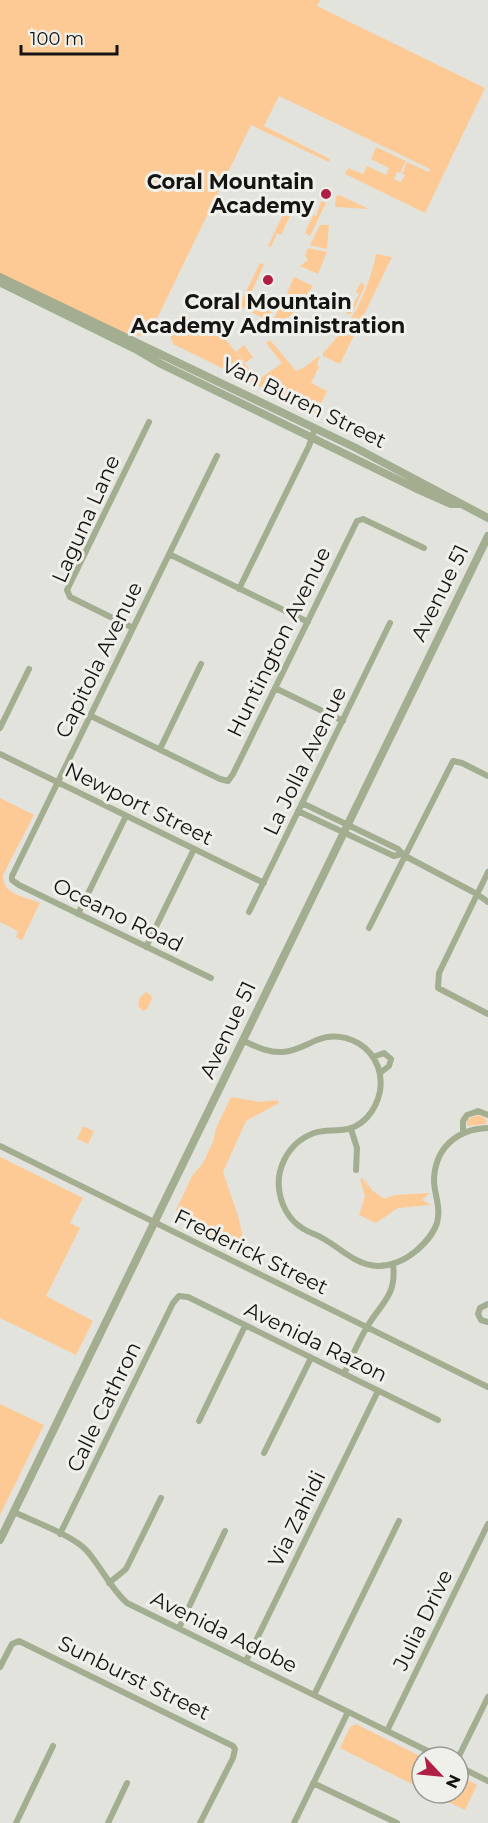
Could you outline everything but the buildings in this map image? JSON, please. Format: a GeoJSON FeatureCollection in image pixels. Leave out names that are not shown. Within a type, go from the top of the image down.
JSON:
{"type":"FeatureCollection","features":[{"type":"Feature","properties":{"kind":"street","name":"Van Buren Street"},"geometry":{"type":"LineString","coordinates":[[0,277],[315,428],[488,518]]}},
{"type":"Feature","properties":{"kind":"street","name":"Van Buren Street"},"geometry":{"type":"LineString","coordinates":[[0,282],[312,438],[433,496],[451,504],[460,504]]}},
{"type":"Feature","properties":{"kind":"street"},"geometry":{"type":"LineString","coordinates":[[151,343],[188,361],[195,369]]}},
{"type":"Feature","properties":{"kind":"street","name":"Laguna Lane"},"geometry":{"type":"LineString","coordinates":[[133,628],[70,597],[68,591],[149,422]]}},
{"type":"Feature","properties":{"kind":"street"},"geometry":{"type":"LineString","coordinates":[[239,589],[315,428]]}},
{"type":"Feature","properties":{"kind":"street","name":"Capitola Avenue"},"geometry":{"type":"LineString","coordinates":[[12,880],[218,456]]}},
{"type":"Feature","properties":{"kind":"street","name":"Huntington Avenue"},"geometry":{"type":"LineString","coordinates":[[160,750],[228,781],[360,519],[424,548]]}},
{"type":"Feature","properties":{"kind":"street","name":"Avenue 51"},"geometry":{"type":"LineString","coordinates":[[0,1540],[488,536]]}},
{"type":"Feature","properties":{"kind":"street"},"geometry":{"type":"LineString","coordinates":[[169,554],[308,622]]}},
{"type":"Feature","properties":{"kind":"street","name":"La Jolla Avenue"},"geometry":{"type":"LineString","coordinates":[[249,912],[390,623]]}},
{"type":"Feature","properties":{"kind":"street"},"geometry":{"type":"LineString","coordinates":[[91,716],[160,750],[201,664]]}},
{"type":"Feature","properties":{"kind":"street"},"geometry":{"type":"LineString","coordinates":[[0,728],[29,669]]}},
{"type":"Feature","properties":{"kind":"street"},"geometry":{"type":"LineString","coordinates":[[275,688],[342,721]]}},
{"type":"Feature","properties":{"kind":"street","name":"Newport Street"},"geometry":{"type":"LineString","coordinates":[[0,754],[264,883]]}},
{"type":"Feature","properties":{"kind":"street"},"geometry":{"type":"LineString","coordinates":[[369,928],[403,855],[453,761],[488,776]]}},
{"type":"Feature","properties":{"kind":"street"},"geometry":{"type":"LineString","coordinates":[[302,803],[345,829]]}},
{"type":"Feature","properties":{"kind":"street"},"geometry":{"type":"LineString","coordinates":[[298,811],[398,849],[403,855],[488,902]]}},
{"type":"Feature","properties":{"kind":"street"},"geometry":{"type":"LineString","coordinates":[[78,914],[126,816]]}},
{"type":"Feature","properties":{"kind":"street"},"geometry":{"type":"LineString","coordinates":[[146,947],[194,849]]}},
{"type":"Feature","properties":{"kind":"street"},"geometry":{"type":"LineString","coordinates":[[488,872],[438,973],[438,988],[488,1014]]}},
{"type":"Feature","properties":{"kind":"street","name":"Oceano Road"},"geometry":{"type":"LineString","coordinates":[[12,880],[211,978]]}},
{"type":"Feature","properties":{"kind":"street"},"geometry":{"type":"LineString","coordinates":[[244,1041],[266,1051],[283,1052],[299,1049],[322,1038],[343,1037],[359,1043],[373,1057],[380,1073],[379,1094],[374,1109],[351,1129],[313,1134],[291,1149],[282,1164],[279,1180],[283,1206],[300,1227],[325,1239],[348,1256],[373,1265],[393,1264],[411,1256],[423,1245],[434,1231],[438,1213],[434,1185],[436,1165],[448,1144],[463,1132],[488,1128]]}},
{"type":"Feature","properties":{"kind":"street"},"geometry":{"type":"LineString","coordinates":[[373,1057],[384,1053],[392,1059],[389,1066],[380,1073]]}},
{"type":"Feature","properties":{"kind":"street"},"geometry":{"type":"LineString","coordinates":[[463,1132],[463,1122],[467,1114],[478,1111],[488,1115]]}},
{"type":"Feature","properties":{"kind":"street"},"geometry":{"type":"LineString","coordinates":[[351,1129],[357,1148],[356,1170]]}},
{"type":"Feature","properties":{"kind":"street","name":"Frederick Street"},"geometry":{"type":"LineString","coordinates":[[0,1146],[488,1387]]}},
{"type":"Feature","properties":{"kind":"street"},"geometry":{"type":"LineString","coordinates":[[344,1374],[367,1328],[392,1289],[393,1264]]}},
{"type":"Feature","properties":{"kind":"street","name":"Avenida Razon"},"geometry":{"type":"LineString","coordinates":[[179,1296],[188,1297],[438,1420]]}},
{"type":"Feature","properties":{"kind":"street","name":"Calle Cathron"},"geometry":{"type":"LineString","coordinates":[[60,1534],[173,1303],[179,1296]]}},
{"type":"Feature","properties":{"kind":"street"},"geometry":{"type":"LineString","coordinates":[[488,1304],[480,1308],[478,1314],[480,1320],[488,1322]]}},
{"type":"Feature","properties":{"kind":"street"},"geometry":{"type":"LineString","coordinates":[[199,1421],[245,1326]]}},
{"type":"Feature","properties":{"kind":"street"},"geometry":{"type":"LineString","coordinates":[[264,1453],[311,1358]]}},
{"type":"Feature","properties":{"kind":"street","name":"Via Zahidi"},"geometry":{"type":"LineString","coordinates":[[246,1661],[378,1391]]}},
{"type":"Feature","properties":{"kind":"street"},"geometry":{"type":"LineString","coordinates":[[109,1583],[126,1569],[160,1498]]}},
{"type":"Feature","properties":{"kind":"street","name":"Avenida Adobe"},"geometry":{"type":"LineString","coordinates":[[14,1512],[76,1542],[87,1551],[117,1594],[127,1603],[416,1745]]}},
{"type":"Feature","properties":{"kind":"street"},"geometry":{"type":"LineString","coordinates":[[314,1695],[399,1521]]}},
{"type":"Feature","properties":{"kind":"street","name":"Julia Drive"},"geometry":{"type":"LineString","coordinates":[[387,1731],[488,1524]]}},
{"type":"Feature","properties":{"kind":"street"},"geometry":{"type":"LineString","coordinates":[[179,1628],[225,1531]]}},
{"type":"Feature","properties":{"kind":"street","name":"Sunburst Street"},"geometry":{"type":"LineString","coordinates":[[0,1666],[12,1644],[15,1641],[24,1642],[229,1743],[235,1749],[233,1758],[200,1823]]}},
{"type":"Feature","properties":{"kind":"street"},"geometry":{"type":"LineString","coordinates":[[464,1745],[488,1697]]}},
{"type":"Feature","properties":{"kind":"street"},"geometry":{"type":"LineString","coordinates":[[294,1823],[348,1712]]}},
{"type":"Feature","properties":{"kind":"street"},"geometry":{"type":"LineString","coordinates":[[16,1823],[53,1746]]}},
{"type":"Feature","properties":{"kind":"street"},"geometry":{"type":"LineString","coordinates":[[470,1772],[488,1781]]}},
{"type":"Feature","properties":{"kind":"street"},"geometry":{"type":"LineString","coordinates":[[108,1823],[127,1783]]}},
{"type":"Feature","properties":{"kind":"street"},"geometry":{"type":"LineString","coordinates":[[313,1783],[397,1823]]}},
{"type":"Feature","properties":{"kind":"shaded area"},"geometry":{"type":"Polygon","coordinates":[[[0,0],[320,0],[317,6],[485,88],[425,213],[345,174],[348,168],[363,174],[367,166],[386,175],[389,168],[371,159],[376,147],[406,161],[394,179],[401,182],[405,175],[402,174],[407,162],[429,172],[430,169],[279,96],[264,126],[330,159],[329,162],[251,125],[150,333],[141,336],[127,334],[0,274],[0,0]]]}},
{"type":"Feature","properties":{"kind":"shaded area"},"geometry":{"type":"Polygon","coordinates":[[[339,195],[369,209],[335,207],[336,197],[339,195]]]}},
{"type":"Feature","properties":{"kind":"shaded area"},"geometry":{"type":"Polygon","coordinates":[[[321,201],[326,203],[310,236],[305,233],[313,215],[316,216],[321,201]]]}},
{"type":"Feature","properties":{"kind":"shaded area"},"geometry":{"type":"Polygon","coordinates":[[[289,202],[295,205],[281,235],[277,233],[271,247],[268,246],[289,202]]]}},
{"type":"Feature","properties":{"kind":"shaded area"},"geometry":{"type":"Polygon","coordinates":[[[320,225],[329,225],[327,249],[310,245],[320,225]]]}},
{"type":"Feature","properties":{"kind":"shaded area"},"geometry":{"type":"Polygon","coordinates":[[[308,248],[327,252],[318,274],[300,266],[308,260],[305,255],[308,248]]]}},
{"type":"Feature","properties":{"kind":"shaded area"},"geometry":{"type":"Polygon","coordinates":[[[376,254],[392,257],[340,364],[323,356],[323,353],[342,331],[357,308],[368,283],[376,254]]]}},
{"type":"Feature","properties":{"kind":"shaded area"},"geometry":{"type":"Polygon","coordinates":[[[260,263],[264,264],[244,309],[239,306],[260,263]]]}},
{"type":"Feature","properties":{"kind":"shaded area"},"geometry":{"type":"Polygon","coordinates":[[[294,277],[313,286],[300,304],[287,293],[294,277]]]}},
{"type":"Feature","properties":{"kind":"shaded area"},"geometry":{"type":"Polygon","coordinates":[[[361,282],[365,286],[349,315],[346,313],[359,294],[356,292],[361,282]]]}},
{"type":"Feature","properties":{"kind":"shaded area"},"geometry":{"type":"Polygon","coordinates":[[[286,296],[299,306],[279,324],[272,322],[286,296]]]}},
{"type":"Feature","properties":{"kind":"shaded area"},"geometry":{"type":"Polygon","coordinates":[[[252,306],[261,310],[263,306],[273,310],[267,320],[249,311],[252,306]]]}},
{"type":"Feature","properties":{"kind":"shaded area"},"geometry":{"type":"Polygon","coordinates":[[[180,314],[209,329],[218,330],[258,380],[282,363],[266,343],[270,340],[296,371],[320,355],[317,365],[319,367],[311,383],[327,391],[316,414],[173,344],[170,335],[180,314]]]}},
{"type":"Feature","properties":{"kind":"shaded area"},"geometry":{"type":"Polygon","coordinates":[[[244,345],[253,357],[246,363],[236,352],[244,345]]]}},
{"type":"Feature","properties":{"kind":"shaded area"},"geometry":{"type":"Polygon","coordinates":[[[0,798],[34,815],[3,875],[4,882],[11,891],[40,903],[22,940],[16,937],[18,931],[0,922],[0,798]]]}},
{"type":"Feature","properties":{"kind":"shaded area"},"geometry":{"type":"Polygon","coordinates":[[[146,992],[151,995],[152,999],[147,1009],[143,1011],[138,1006],[140,997],[146,992]]]}},
{"type":"Feature","properties":{"kind":"shaded area"},"geometry":{"type":"Polygon","coordinates":[[[231,1097],[260,1102],[277,1100],[279,1103],[246,1121],[223,1172],[239,1219],[246,1253],[180,1221],[176,1210],[192,1176],[203,1163],[231,1097]]]}},
{"type":"Feature","properties":{"kind":"shaded area"},"geometry":{"type":"Polygon","coordinates":[[[476,1115],[484,1117],[486,1124],[467,1126],[467,1120],[476,1115]]]}},
{"type":"Feature","properties":{"kind":"shaded area"},"geometry":{"type":"Polygon","coordinates":[[[83,1126],[94,1131],[88,1144],[77,1139],[83,1126]]]}},
{"type":"Feature","properties":{"kind":"shaded area"},"geometry":{"type":"Polygon","coordinates":[[[0,1157],[83,1198],[70,1223],[80,1228],[46,1296],[93,1321],[76,1355],[0,1318],[0,1157]]]}},
{"type":"Feature","properties":{"kind":"shaded area"},"geometry":{"type":"Polygon","coordinates":[[[363,1177],[372,1190],[384,1199],[395,1195],[430,1193],[422,1200],[431,1205],[398,1208],[376,1223],[359,1215],[365,1196],[360,1179],[362,1178],[370,1191],[363,1177]]]}},
{"type":"Feature","properties":{"kind":"shaded area"},"geometry":{"type":"Polygon","coordinates":[[[0,1404],[44,1425],[0,1515],[0,1404]]]}},
{"type":"Feature","properties":{"kind":"shaded area"},"geometry":{"type":"Polygon","coordinates":[[[356,1724],[410,1751],[410,1783],[340,1748],[350,1727],[356,1724]]]}},
{"type":"Feature","properties":{"kind":"shaded area"},"geometry":{"type":"Polygon","coordinates":[[[470,1781],[477,1785],[470,1800],[470,1781]]]}},
{"type":"Feature","properties":{"kind":"shaded area"},"geometry":{"type":"Polygon","coordinates":[[[455,1805],[467,1805],[465,1810],[455,1805]]]}},
{"type":"Feature","properties":{"kind":"place","name":"Coral Mountain Academy"},"geometry":{"type":"Point","coordinates":[326,194]}},
{"type":"Feature","properties":{"kind":"place","name":"Coral Mountain Academy Administration"},"geometry":{"type":"Point","coordinates":[268,280]}}]}
